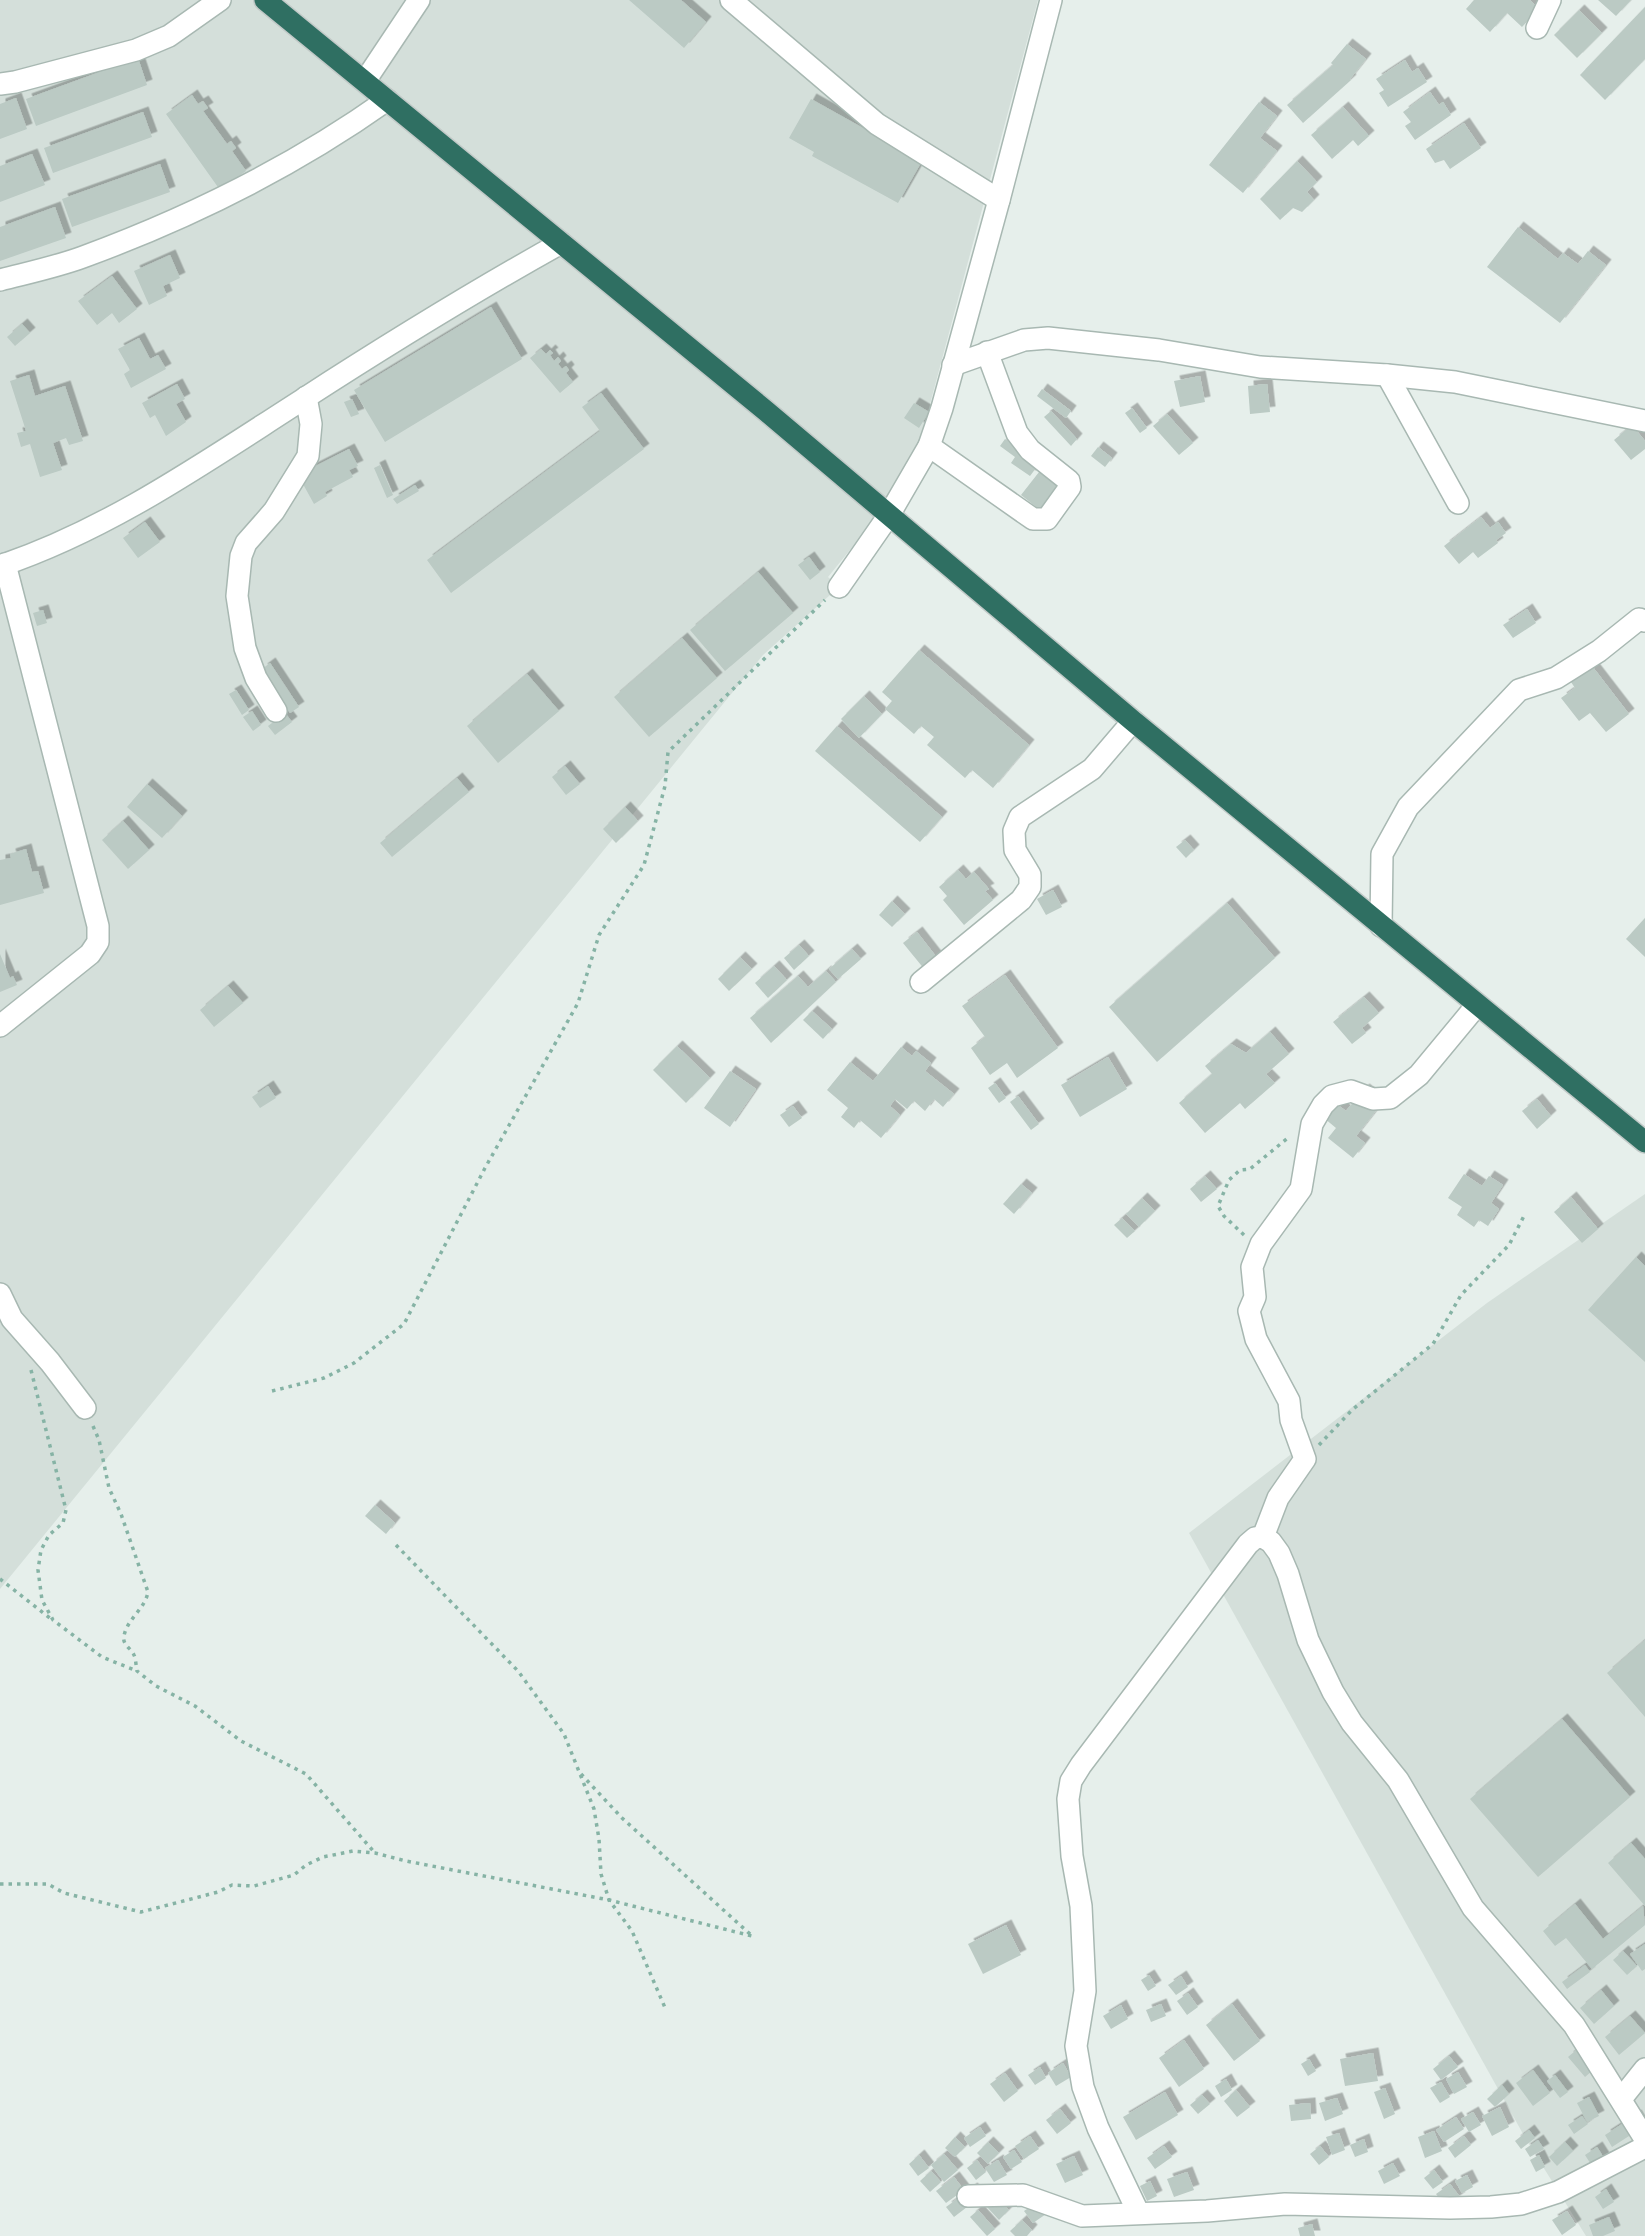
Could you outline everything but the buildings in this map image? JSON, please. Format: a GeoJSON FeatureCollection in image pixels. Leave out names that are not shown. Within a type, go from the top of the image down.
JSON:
{"type":"FeatureCollection","features":[{"type":"Feature","properties":{"kind":"highway"},"geometry":{"type":"LineString","coordinates":[[265,0],[889,515],[1381,926],[1641,1135]]}},
{"type":"Feature","properties":{"kind":"street"},"geometry":{"type":"LineString","coordinates":[[0,84],[136,50],[169,36],[220,0]]}},
{"type":"Feature","properties":{"kind":"street"},"geometry":{"type":"LineString","coordinates":[[365,81],[419,0]]}},
{"type":"Feature","properties":{"kind":"street"},"geometry":{"type":"LineString","coordinates":[[731,0],[877,124],[999,200]]}},
{"type":"Feature","properties":{"kind":"street"},"geometry":{"type":"LineString","coordinates":[[839,587],[889,515],[929,446],[999,200],[1051,0]]}},
{"type":"Feature","properties":{"kind":"street"},"geometry":{"type":"LineString","coordinates":[[1537,28],[1550,0]]}},
{"type":"Feature","properties":{"kind":"street"},"geometry":{"type":"LineString","coordinates":[[0,280],[80,258],[171,222],[336,136],[387,100]]}},
{"type":"Feature","properties":{"kind":"street"},"geometry":{"type":"LineString","coordinates":[[0,1026],[90,954],[98,942],[98,926],[2,565],[75,536],[149,498],[478,289],[561,243]]}},
{"type":"Feature","properties":{"kind":"street"},"geometry":{"type":"LineString","coordinates":[[953,365],[1024,340],[1048,338],[1159,349],[1260,367],[1387,374],[1455,382],[1645,421]]}},
{"type":"Feature","properties":{"kind":"street"},"geometry":{"type":"LineString","coordinates":[[929,446],[1033,519],[1047,519],[1070,487],[1069,481],[1030,450],[1017,433],[987,352]]}},
{"type":"Feature","properties":{"kind":"street"},"geometry":{"type":"LineString","coordinates":[[1387,374],[1458,503]]}},
{"type":"Feature","properties":{"kind":"street"},"geometry":{"type":"LineString","coordinates":[[276,711],[257,678],[245,648],[237,596],[241,556],[246,543],[274,512],[308,456],[311,432],[306,397]]}},
{"type":"Feature","properties":{"kind":"street"},"geometry":{"type":"LineString","coordinates":[[1381,926],[1382,854],[1408,807],[1519,690],[1556,678],[1599,652],[1639,619],[1645,621]]}},
{"type":"Feature","properties":{"kind":"street"},"geometry":{"type":"LineString","coordinates":[[922,982],[1021,900],[1030,887],[1030,875],[1015,850],[1014,831],[1020,817],[1092,769],[1133,721]]}},
{"type":"Feature","properties":{"kind":"street"},"geometry":{"type":"LineString","coordinates":[[1263,1536],[1278,1498],[1305,1459],[1291,1420],[1290,1401],[1256,1339],[1249,1311],[1255,1297],[1252,1267],[1259,1250],[1301,1189],[1312,1124],[1323,1105],[1332,1096],[1351,1091],[1373,1099],[1390,1098],[1419,1074],[1478,1005]]}},
{"type":"Feature","properties":{"kind":"street"},"geometry":{"type":"LineString","coordinates":[[0,1294],[12,1319],[50,1362],[85,1408]]}},
{"type":"Feature","properties":{"kind":"street"},"geometry":{"type":"LineString","coordinates":[[1263,1536],[1279,1553],[1308,1640],[1333,1692],[1352,1723],[1398,1780],[1473,1908],[1574,2025],[1645,2139]]}},
{"type":"Feature","properties":{"kind":"street"},"geometry":{"type":"LineString","coordinates":[[1138,2212],[1090,2108],[1083,2087],[1076,2046],[1086,1991],[1081,1906],[1072,1856],[1068,1800],[1071,1781],[1248,1544],[1263,1536]]}},
{"type":"Feature","properties":{"kind":"street"},"geometry":{"type":"LineString","coordinates":[[1621,2099],[1645,2069]]}},
{"type":"Feature","properties":{"kind":"street"},"geometry":{"type":"LineString","coordinates":[[968,2196],[1023,2195],[1082,2216],[1207,2211],[1285,2204],[1450,2208],[1521,2204],[1558,2192],[1645,2147]]}},
{"type":"Feature","properties":{"kind":"path"},"geometry":{"type":"LineString","coordinates":[[272,1391],[324,1378],[354,1363],[404,1324],[485,1168],[578,1003],[599,935],[645,864],[665,786],[668,752],[839,587]]}},
{"type":"Feature","properties":{"kind":"path"},"geometry":{"type":"LineString","coordinates":[[1259,1250],[1224,1216],[1218,1206],[1229,1180],[1240,1170],[1250,1169],[1302,1126],[1312,1124]]}},
{"type":"Feature","properties":{"kind":"path"},"geometry":{"type":"LineString","coordinates":[[1305,1459],[1352,1410],[1433,1344],[1461,1295],[1508,1245],[1524,1216]]}},
{"type":"Feature","properties":{"kind":"path"},"geometry":{"type":"LineString","coordinates":[[30,1368],[66,1510],[63,1523],[49,1535],[41,1550],[38,1570],[42,1600],[53,1620]]}},
{"type":"Feature","properties":{"kind":"path"},"geometry":{"type":"LineString","coordinates":[[85,1408],[99,1440],[108,1488],[121,1514],[148,1592],[146,1601],[134,1616],[124,1636],[125,1645],[134,1655],[137,1671]]}},
{"type":"Feature","properties":{"kind":"path"},"geometry":{"type":"LineString","coordinates":[[396,1545],[518,1671],[564,1734],[594,1809],[601,1874],[609,1900],[632,1931],[666,2010]]}},
{"type":"Feature","properties":{"kind":"path"},"geometry":{"type":"LineString","coordinates":[[0,1578],[102,1657],[137,1671],[156,1686],[195,1706],[241,1741],[306,1774],[375,1853]]}},
{"type":"Feature","properties":{"kind":"path"},"geometry":{"type":"LineString","coordinates":[[0,1884],[48,1884],[64,1893],[141,1912],[218,1892],[232,1885],[254,1885],[293,1875],[323,1857],[353,1851],[375,1853],[609,1900],[752,1936],[622,1818],[580,1772]]}},
{"type":"Feature","properties":{"kind":"shaded area"},"geometry":{"type":"Polygon","coordinates":[[[0,0],[1038,0],[911,475],[828,577],[839,587],[763,655],[0,1589],[0,0]]]}},
{"type":"Feature","properties":{"kind":"shaded area"},"geometry":{"type":"Polygon","coordinates":[[[1645,1194],[1645,2236],[1586,2236],[1527,2141],[1189,1533],[1487,1303],[1645,1194]]]}}]}
